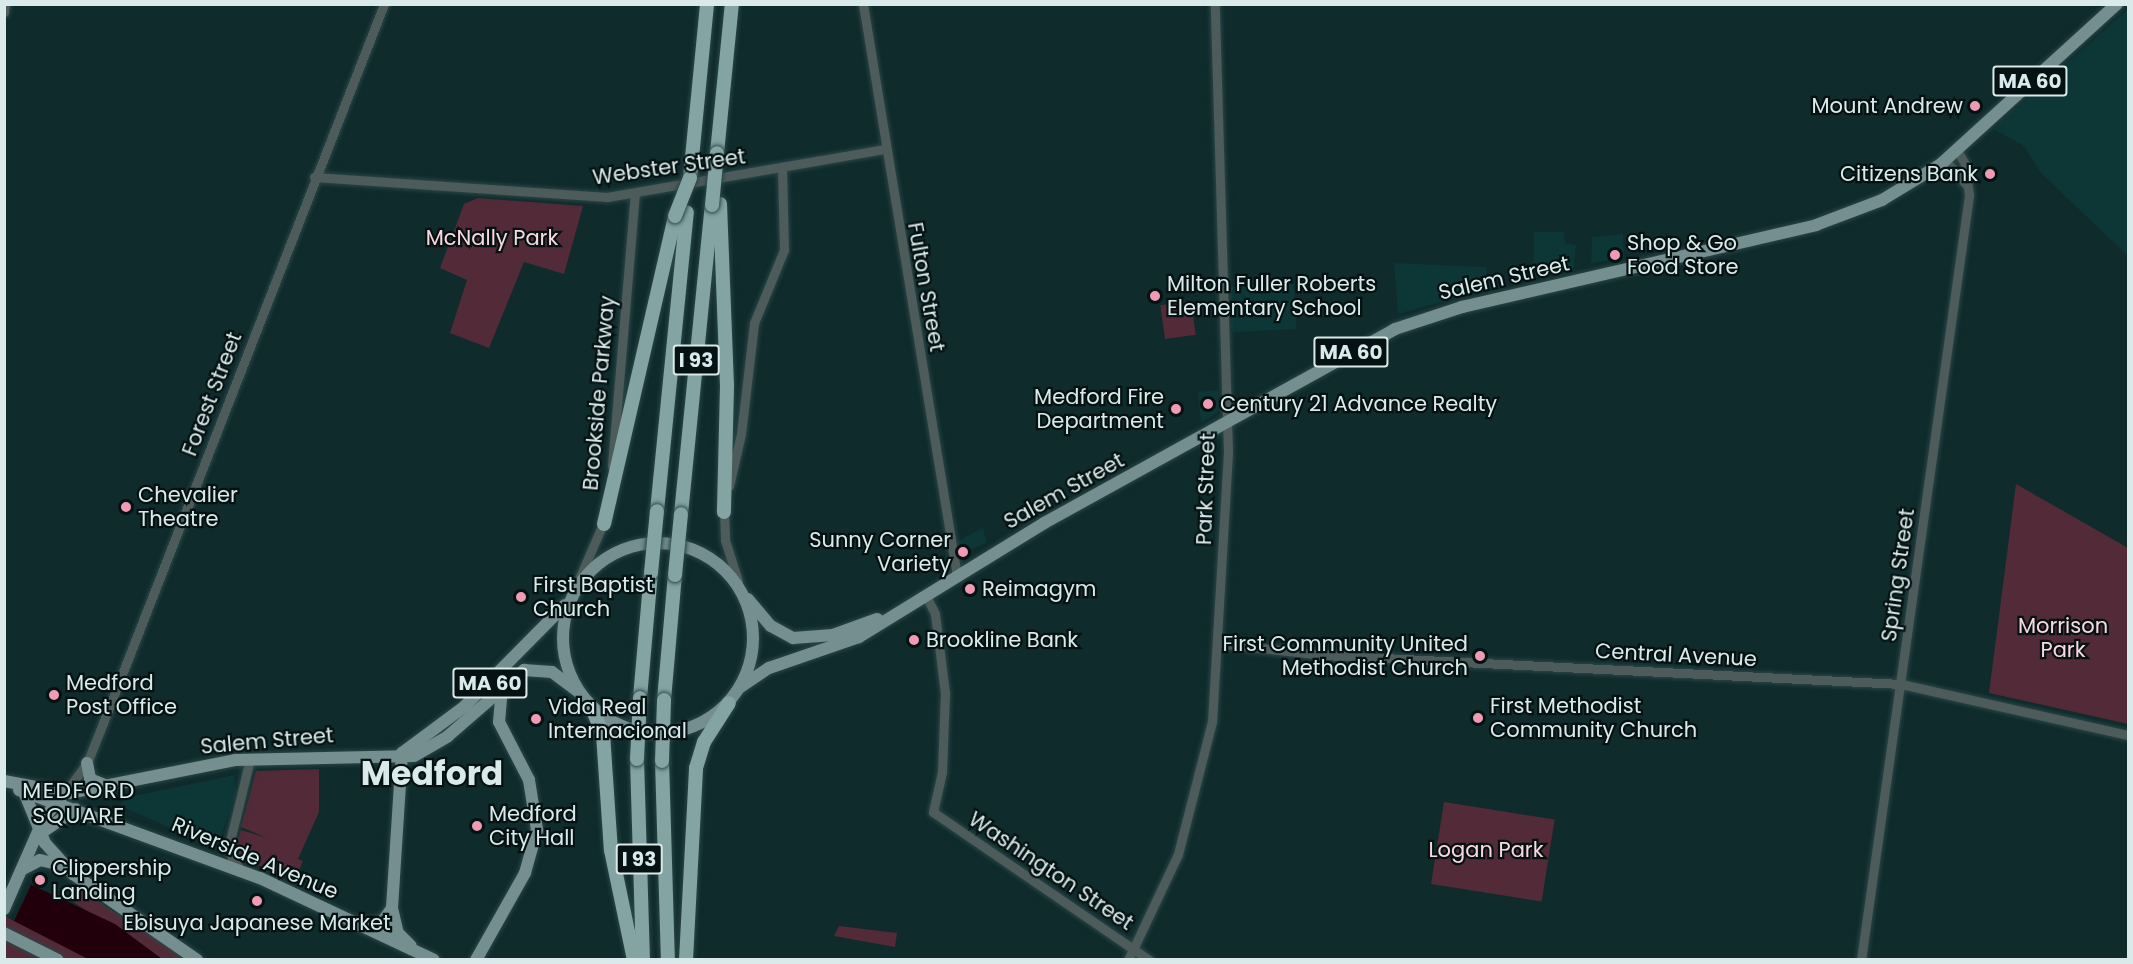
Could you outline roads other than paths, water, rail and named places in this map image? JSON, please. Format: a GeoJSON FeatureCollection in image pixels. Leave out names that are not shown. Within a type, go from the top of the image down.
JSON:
{"type":"FeatureCollection","features":[{"type":"Feature","properties":{"kind":"highway","name":"I 93"},"geometry":{"type":"LineString","coordinates":[[643,960],[637,759],[640,698],[681,215],[690,178],[707,4]]}},
{"type":"Feature","properties":{"kind":"highway","name":"I 93"},"geometry":{"type":"LineString","coordinates":[[668,960],[662,761],[664,700],[681,514],[716,204],[715,174],[732,4]]}},
{"type":"Feature","properties":{"kind":"highway"},"geometry":{"type":"LineString","coordinates":[[716,204],[727,374],[724,512]]}},
{"type":"Feature","properties":{"kind":"highway"},"geometry":{"type":"LineString","coordinates":[[604,524],[681,215]]}},
{"type":"Feature","properties":{"kind":"highway"},"geometry":{"type":"LineString","coordinates":[[686,960],[696,768],[704,742],[729,703]]}},
{"type":"Feature","properties":{"kind":"highway"},"geometry":{"type":"LineString","coordinates":[[591,706],[603,734],[611,850],[634,960]]}},
{"type":"Feature","properties":{"kind":"main road","name":"Salem Street"},"geometry":{"type":"LineString","coordinates":[[739,688],[769,668],[858,637],[957,576],[1227,422],[1410,323],[1827,222],[1882,200],[1957,150],[2117,4]]}},
{"type":"Feature","properties":{"kind":"main road","name":"MA 60"},"geometry":{"type":"LineString","coordinates":[[402,753],[465,706],[568,601],[575,588],[604,559],[646,544],[683,546],[704,555],[738,581],[747,597]]}},
{"type":"Feature","properties":{"kind":"main road","name":"Salem Street"},"geometry":{"type":"LineString","coordinates":[[747,597],[776,630],[806,639],[895,613]]}},
{"type":"Feature","properties":{"kind":"main road"},"geometry":{"type":"LineString","coordinates":[[739,688],[752,647],[747,597]]}},
{"type":"Feature","properties":{"kind":"main road"},"geometry":{"type":"LineString","coordinates":[[568,601],[562,651],[580,693]]}},
{"type":"Feature","properties":{"kind":"main road","name":"Salem Street"},"geometry":{"type":"LineString","coordinates":[[65,793],[250,759],[402,753],[414,756],[448,736],[522,671],[539,669],[580,693]]}},
{"type":"Feature","properties":{"kind":"main road"},"geometry":{"type":"LineString","coordinates":[[476,960],[525,873],[537,830],[529,780],[498,720],[503,686]]}},
{"type":"Feature","properties":{"kind":"main road","name":"MA 60"},"geometry":{"type":"LineString","coordinates":[[580,693],[591,706],[612,723],[659,734],[691,727],[729,703],[739,688]]}},
{"type":"Feature","properties":{"kind":"main road"},"geometry":{"type":"LineString","coordinates":[[402,753],[392,908],[401,938],[420,953]]}},
{"type":"Feature","properties":{"kind":"main road"},"geometry":{"type":"LineString","coordinates":[[87,763],[90,779],[109,785]]}},
{"type":"Feature","properties":{"kind":"main road","name":"MA 60"},"geometry":{"type":"LineString","coordinates":[[5,781],[65,793]]}},
{"type":"Feature","properties":{"kind":"main road","name":"MA 60"},"geometry":{"type":"LineString","coordinates":[[5,781],[23,792],[56,803]]}},
{"type":"Feature","properties":{"kind":"main road"},"geometry":{"type":"LineString","coordinates":[[23,792],[41,833],[68,869]]}},
{"type":"Feature","properties":{"kind":"main road"},"geometry":{"type":"LineString","coordinates":[[4,909],[56,803],[65,793]]}},
{"type":"Feature","properties":{"kind":"main road","name":"Riverside Avenue"},"geometry":{"type":"LineString","coordinates":[[56,803],[79,809],[241,870],[434,960]]}},
{"type":"Feature","properties":{"kind":"main road"},"geometry":{"type":"LineString","coordinates":[[41,833],[62,814],[79,809]]}},
{"type":"Feature","properties":{"kind":"main road"},"geometry":{"type":"LineString","coordinates":[[21,873],[43,860],[68,869],[197,960]]}},
{"type":"Feature","properties":{"kind":"main road","name":"MA 60"},"geometry":{"type":"LineString","coordinates":[[353,921],[376,925],[392,908]]}},
{"type":"Feature","properties":{"kind":"main road"},"geometry":{"type":"LineString","coordinates":[[4,933],[58,960]]}},
{"type":"Feature","properties":{"kind":"street"},"geometry":{"type":"LineString","coordinates":[[4,12],[5,4]]}},
{"type":"Feature","properties":{"kind":"street","name":"Forest Street"},"geometry":{"type":"LineString","coordinates":[[65,793],[87,763],[314,177],[384,4]]}},
{"type":"Feature","properties":{"kind":"street","name":"Fulton Street"},"geometry":{"type":"LineString","coordinates":[[863,4],[884,149],[957,576]]}},
{"type":"Feature","properties":{"kind":"street","name":"Park Street"},"geometry":{"type":"LineString","coordinates":[[1128,960],[1178,854],[1205,765],[1217,643],[1227,422],[1215,4]]}},
{"type":"Feature","properties":{"kind":"street","name":"Webster Street"},"geometry":{"type":"LineString","coordinates":[[314,177],[584,198],[634,194],[884,149]]}},
{"type":"Feature","properties":{"kind":"street","name":"Spring Street"},"geometry":{"type":"LineString","coordinates":[[1861,960],[1969,195],[1965,164],[1957,150]]}},
{"type":"Feature","properties":{"kind":"street"},"geometry":{"type":"LineString","coordinates":[[1945,160],[1963,176],[1969,195]]}},
{"type":"Feature","properties":{"kind":"street"},"geometry":{"type":"LineString","coordinates":[[738,581],[725,544],[724,512],[741,434],[754,323],[784,250],[782,168]]}},
{"type":"Feature","properties":{"kind":"street","name":"Brookside Parkway"},"geometry":{"type":"LineString","coordinates":[[575,588],[604,524],[634,194]]}},
{"type":"Feature","properties":{"kind":"street","name":"Washington Street"},"geometry":{"type":"LineString","coordinates":[[926,596],[935,614],[945,693],[942,772],[933,812],[1149,960]]}},
{"type":"Feature","properties":{"kind":"street","name":"Central Avenue"},"geometry":{"type":"LineString","coordinates":[[1217,643],[1335,656],[1900,684],[2128,735]]}},
{"type":"Feature","properties":{"kind":"street"},"geometry":{"type":"LineString","coordinates":[[241,870],[232,859],[230,841],[250,759]]}},
{"type":"Feature","properties":{"kind":"place","name":"Mount Andrew"},"geometry":{"type":"Point","coordinates":[1975,106]}},
{"type":"Feature","properties":{"kind":"place","name":"Citizens Bank"},"geometry":{"type":"Point","coordinates":[1990,174]}},
{"type":"Feature","properties":{"kind":"place","name":"Shop & Go Food Store"},"geometry":{"type":"Point","coordinates":[1615,255]}},
{"type":"Feature","properties":{"kind":"place","name":"Milton Fuller Roberts Elementary School"},"geometry":{"type":"Point","coordinates":[1155,296]}},
{"type":"Feature","properties":{"kind":"place","name":"Century 21 Advance Realty"},"geometry":{"type":"Point","coordinates":[1208,404]}},
{"type":"Feature","properties":{"kind":"place","name":"Medford Fire Department"},"geometry":{"type":"Point","coordinates":[1176,409]}},
{"type":"Feature","properties":{"kind":"place","name":"Chevalier Theatre"},"geometry":{"type":"Point","coordinates":[126,507]}},
{"type":"Feature","properties":{"kind":"place","name":"Sunny Corner Variety"},"geometry":{"type":"Point","coordinates":[963,552]}},
{"type":"Feature","properties":{"kind":"place","name":"Reimagym"},"geometry":{"type":"Point","coordinates":[970,589]}},
{"type":"Feature","properties":{"kind":"place","name":"First Baptist Church"},"geometry":{"type":"Point","coordinates":[521,597]}},
{"type":"Feature","properties":{"kind":"place","name":"Brookline Bank"},"geometry":{"type":"Point","coordinates":[914,640]}},
{"type":"Feature","properties":{"kind":"place","name":"First Community United Methodist Church"},"geometry":{"type":"Point","coordinates":[1480,656]}},
{"type":"Feature","properties":{"kind":"place","name":"Medford Post Office"},"geometry":{"type":"Point","coordinates":[54,695]}},
{"type":"Feature","properties":{"kind":"place","name":"First Methodist Community Church"},"geometry":{"type":"Point","coordinates":[1478,718]}},
{"type":"Feature","properties":{"kind":"place","name":"Vida Real Internacional"},"geometry":{"type":"Point","coordinates":[536,719]}},
{"type":"Feature","properties":{"kind":"place","name":"Medford City Hall"},"geometry":{"type":"Point","coordinates":[477,826]}},
{"type":"Feature","properties":{"kind":"place","name":"Clippership Landing"},"geometry":{"type":"Point","coordinates":[40,880]}},
{"type":"Feature","properties":{"kind":"place","name":"Ebisuya Japanese Market"},"geometry":{"type":"Point","coordinates":[257,901]}},
{"type":"Feature","properties":{"kind":"district","name":"Medford"},"geometry":{"type":"Point","coordinates":[432,774]}},
{"type":"Feature","properties":{"kind":"district","name":"MEDFORD SQUARE"},"geometry":{"type":"Point","coordinates":[79,802]}},
{"type":"Feature","properties":{"kind":"park label","name":"McNally Park"},"geometry":{"type":"Point","coordinates":[492,238]}},
{"type":"Feature","properties":{"kind":"park label","name":"Morrison Park"},"geometry":{"type":"Point","coordinates":[2063,638]}},
{"type":"Feature","properties":{"kind":"park label","name":"Logan Park"},"geometry":{"type":"Point","coordinates":[1486,850]}}]}
